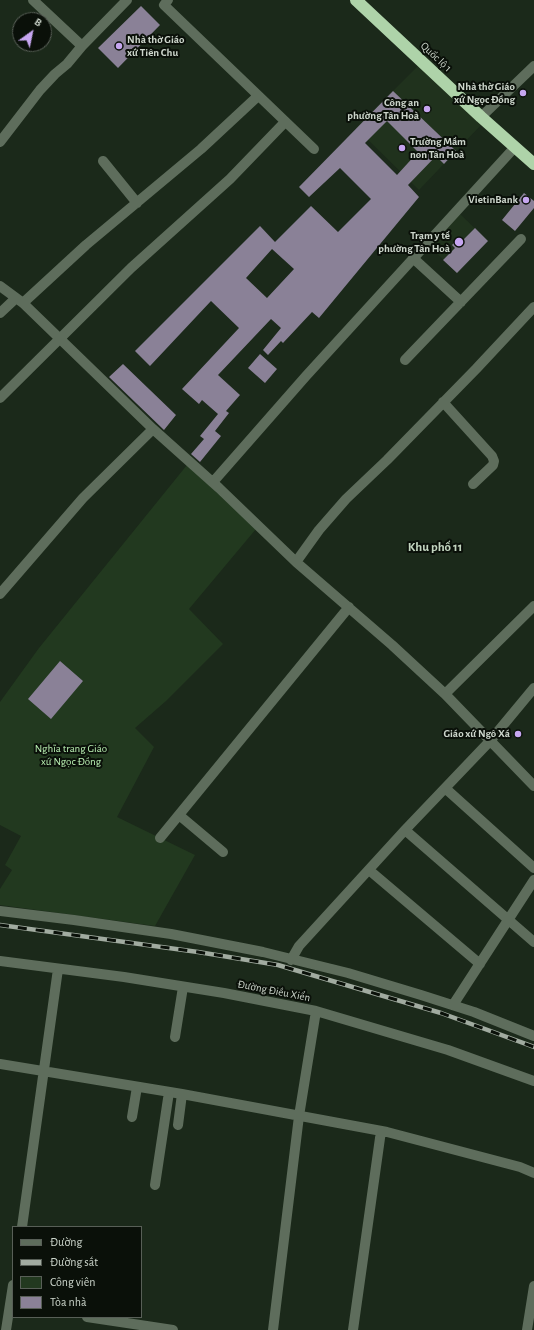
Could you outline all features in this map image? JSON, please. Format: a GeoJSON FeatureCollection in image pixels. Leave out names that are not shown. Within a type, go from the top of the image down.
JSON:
{"type":"FeatureCollection","features":[{"type":"Feature","properties":{"kind":"highway","name":"Quốc lộ 1"},"geometry":{"type":"LineString","coordinates":[[356,0],[514,147],[533,162]]}},
{"type":"Feature","properties":{"kind":"street"},"geometry":{"type":"LineString","coordinates":[[33,0],[82,46]]}},
{"type":"Feature","properties":{"kind":"street"},"geometry":{"type":"LineString","coordinates":[[0,142],[40,90],[55,74],[68,64],[82,46],[127,0]]}},
{"type":"Feature","properties":{"kind":"street"},"geometry":{"type":"LineString","coordinates":[[168,0],[164,4],[314,149]]}},
{"type":"Feature","properties":{"kind":"street"},"geometry":{"type":"LineString","coordinates":[[481,116],[534,66]]}},
{"type":"Feature","properties":{"kind":"street"},"geometry":{"type":"LineString","coordinates":[[0,313],[19,301],[137,203],[201,149],[258,96]]}},
{"type":"Feature","properties":{"kind":"street"},"geometry":{"type":"LineString","coordinates":[[0,398],[131,268],[230,179],[285,122]]}},
{"type":"Feature","properties":{"kind":"street"},"geometry":{"type":"LineString","coordinates":[[213,482],[306,376],[514,147]]}},
{"type":"Feature","properties":{"kind":"street"},"geometry":{"type":"LineString","coordinates":[[103,161],[137,203]]}},
{"type":"Feature","properties":{"kind":"street"},"geometry":{"type":"LineString","coordinates":[[405,360],[521,239]]}},
{"type":"Feature","properties":{"kind":"street"},"geometry":{"type":"LineString","coordinates":[[413,258],[461,302]]}},
{"type":"Feature","properties":{"kind":"street"},"geometry":{"type":"LineString","coordinates":[[0,286],[19,301],[60,339],[153,429],[213,482],[296,562],[349,607],[445,694],[534,786]]}},
{"type":"Feature","properties":{"kind":"street"},"geometry":{"type":"LineString","coordinates":[[296,562],[346,499],[444,402],[534,307]]}},
{"type":"Feature","properties":{"kind":"street"},"geometry":{"type":"LineString","coordinates":[[444,402],[492,456],[494,461],[493,465],[473,484]]}},
{"type":"Feature","properties":{"kind":"street"},"geometry":{"type":"LineString","coordinates":[[0,594],[83,498],[153,429]]}},
{"type":"Feature","properties":{"kind":"street"},"geometry":{"type":"LineString","coordinates":[[445,694],[534,606]]}},
{"type":"Feature","properties":{"kind":"street"},"geometry":{"type":"LineString","coordinates":[[160,838],[349,607]]}},
{"type":"Feature","properties":{"kind":"street"},"geometry":{"type":"LineString","coordinates":[[291,960],[299,946],[490,741],[534,688]]}},
{"type":"Feature","properties":{"kind":"street"},"geometry":{"type":"LineString","coordinates":[[445,788],[534,868]]}},
{"type":"Feature","properties":{"kind":"street"},"geometry":{"type":"LineString","coordinates":[[179,815],[223,852]]}},
{"type":"Feature","properties":{"kind":"street"},"geometry":{"type":"LineString","coordinates":[[406,830],[534,942]]}},
{"type":"Feature","properties":{"kind":"street"},"geometry":{"type":"LineString","coordinates":[[370,870],[480,964]]}},
{"type":"Feature","properties":{"kind":"street"},"geometry":{"type":"LineString","coordinates":[[453,1005],[534,880]]}},
{"type":"Feature","properties":{"kind":"street"},"geometry":{"type":"LineString","coordinates":[[0,911],[171,934],[263,952],[348,973],[453,1005],[534,1036]]}},
{"type":"Feature","properties":{"kind":"street","name":"Đường Điều Xiển"},"geometry":{"type":"LineString","coordinates":[[0,961],[183,986],[316,1011],[448,1050],[534,1081]]}},
{"type":"Feature","properties":{"kind":"street"},"geometry":{"type":"LineString","coordinates":[[22,1226],[58,969]]}},
{"type":"Feature","properties":{"kind":"street"},"geometry":{"type":"LineString","coordinates":[[175,1037],[183,986]]}},
{"type":"Feature","properties":{"kind":"street"},"geometry":{"type":"LineString","coordinates":[[273,1330],[299,1116],[316,1011]]}},
{"type":"Feature","properties":{"kind":"street"},"geometry":{"type":"LineString","coordinates":[[0,1064],[45,1070],[182,1094],[381,1131],[512,1165],[534,1173]]}},
{"type":"Feature","properties":{"kind":"street"},"geometry":{"type":"LineString","coordinates":[[132,1117],[137,1087]]}},
{"type":"Feature","properties":{"kind":"street"},"geometry":{"type":"LineString","coordinates":[[155,1185],[169,1092]]}},
{"type":"Feature","properties":{"kind":"street"},"geometry":{"type":"LineString","coordinates":[[178,1125],[182,1094]]}},
{"type":"Feature","properties":{"kind":"street"},"geometry":{"type":"LineString","coordinates":[[353,1330],[381,1131]]}},
{"type":"Feature","properties":{"kind":"street"},"geometry":{"type":"LineString","coordinates":[[527,1330],[534,1286]]}},
{"type":"Feature","properties":{"kind":"street"},"geometry":{"type":"LineString","coordinates":[[6,1330],[8,1305],[12,1289]]}},
{"type":"Feature","properties":{"kind":"street"},"geometry":{"type":"LineString","coordinates":[[94,1318],[172,1330]]}},
{"type":"Feature","properties":{"kind":"shaded area"},"geometry":{"type":"Polygon","coordinates":[[[418,66],[481,125],[419,190],[356,128],[418,66]]]}},
{"type":"Feature","properties":{"kind":"shaded area","name":"Trạm y tế phường Tân Hoà"},"geometry":{"type":"Polygon","coordinates":[[[459,213],[488,241],[457,273],[429,246],[459,213]]]}},
{"type":"Feature","properties":{"kind":"green space","name":"Nghĩa trang Giáo xứ Ngọc Đồng"},"geometry":{"type":"Polygon","coordinates":[[[187,465],[256,529],[189,609],[223,644],[166,701],[135,728],[154,747],[117,817],[195,855],[155,926],[0,905],[0,889],[12,870],[5,865],[21,836],[0,825],[0,702],[39,648],[187,465]]]}},
{"type":"Feature","properties":{"kind":"building"},"geometry":{"type":"Polygon","coordinates":[[[141,6],[160,25],[118,68],[98,48],[141,6]]]}},
{"type":"Feature","properties":{"kind":"building"},"geometry":{"type":"Polygon","coordinates":[[[393,91],[456,151],[444,164],[436,156],[408,185],[419,197],[319,318],[312,312],[283,343],[281,341],[268,355],[263,350],[281,328],[271,319],[218,375],[240,395],[226,411],[229,413],[215,431],[221,436],[200,462],[191,454],[204,439],[200,436],[218,414],[202,400],[199,404],[182,389],[239,328],[211,301],[150,366],[135,351],[260,226],[275,242],[311,206],[338,232],[371,199],[340,168],[309,197],[299,187],[393,91]],[[387,121],[365,143],[397,175],[418,152],[387,121]],[[272,249],[246,278],[267,298],[294,269],[272,249]]]}},
{"type":"Feature","properties":{"kind":"building","name":"VietinBank"},"geometry":{"type":"Polygon","coordinates":[[[524,193],[534,201],[534,208],[515,231],[502,220],[524,193]]]}},
{"type":"Feature","properties":{"kind":"building"},"geometry":{"type":"Polygon","coordinates":[[[475,228],[488,241],[457,273],[443,260],[455,248],[452,245],[460,237],[463,240],[475,228]]]}},
{"type":"Feature","properties":{"kind":"building"},"geometry":{"type":"Polygon","coordinates":[[[260,354],[277,369],[265,383],[248,368],[260,354]]]}},
{"type":"Feature","properties":{"kind":"building"},"geometry":{"type":"Polygon","coordinates":[[[123,364],[176,415],[164,430],[109,377],[123,364]]]}},
{"type":"Feature","properties":{"kind":"building"},"geometry":{"type":"Polygon","coordinates":[[[60,661],[83,681],[51,719],[28,699],[60,661]]]}},
{"type":"Feature","properties":{"kind":"railway"},"geometry":{"type":"LineString","coordinates":[[0,925],[198,952],[278,965],[441,1013],[534,1047]]}},
{"type":"Feature","properties":{"kind":"place","name":"Nhà thờ Giáo xứ Tiên Chu"},"geometry":{"type":"Point","coordinates":[119,46]}},
{"type":"Feature","properties":{"kind":"place","name":"Nhà thờ Giáo xứ Ngọc Đồng"},"geometry":{"type":"Point","coordinates":[523,93]}},
{"type":"Feature","properties":{"kind":"place","name":"Công an phường Tân Hoà"},"geometry":{"type":"Point","coordinates":[427,109]}},
{"type":"Feature","properties":{"kind":"place","name":"Trường Mầm non Tân Hoà"},"geometry":{"type":"Point","coordinates":[402,148]}},
{"type":"Feature","properties":{"kind":"place","name":"VietinBank"},"geometry":{"type":"Point","coordinates":[526,200]}},
{"type":"Feature","properties":{"kind":"place","name":"Trạm y tế phường Tân Hoà"},"geometry":{"type":"Point","coordinates":[459,242]}},
{"type":"Feature","properties":{"kind":"place","name":"Giáo xứ Ngô Xá"},"geometry":{"type":"Point","coordinates":[518,734]}},
{"type":"Feature","properties":{"kind":"district","name":"Khu phố 11"},"geometry":{"type":"Point","coordinates":[435,547]}}]}
